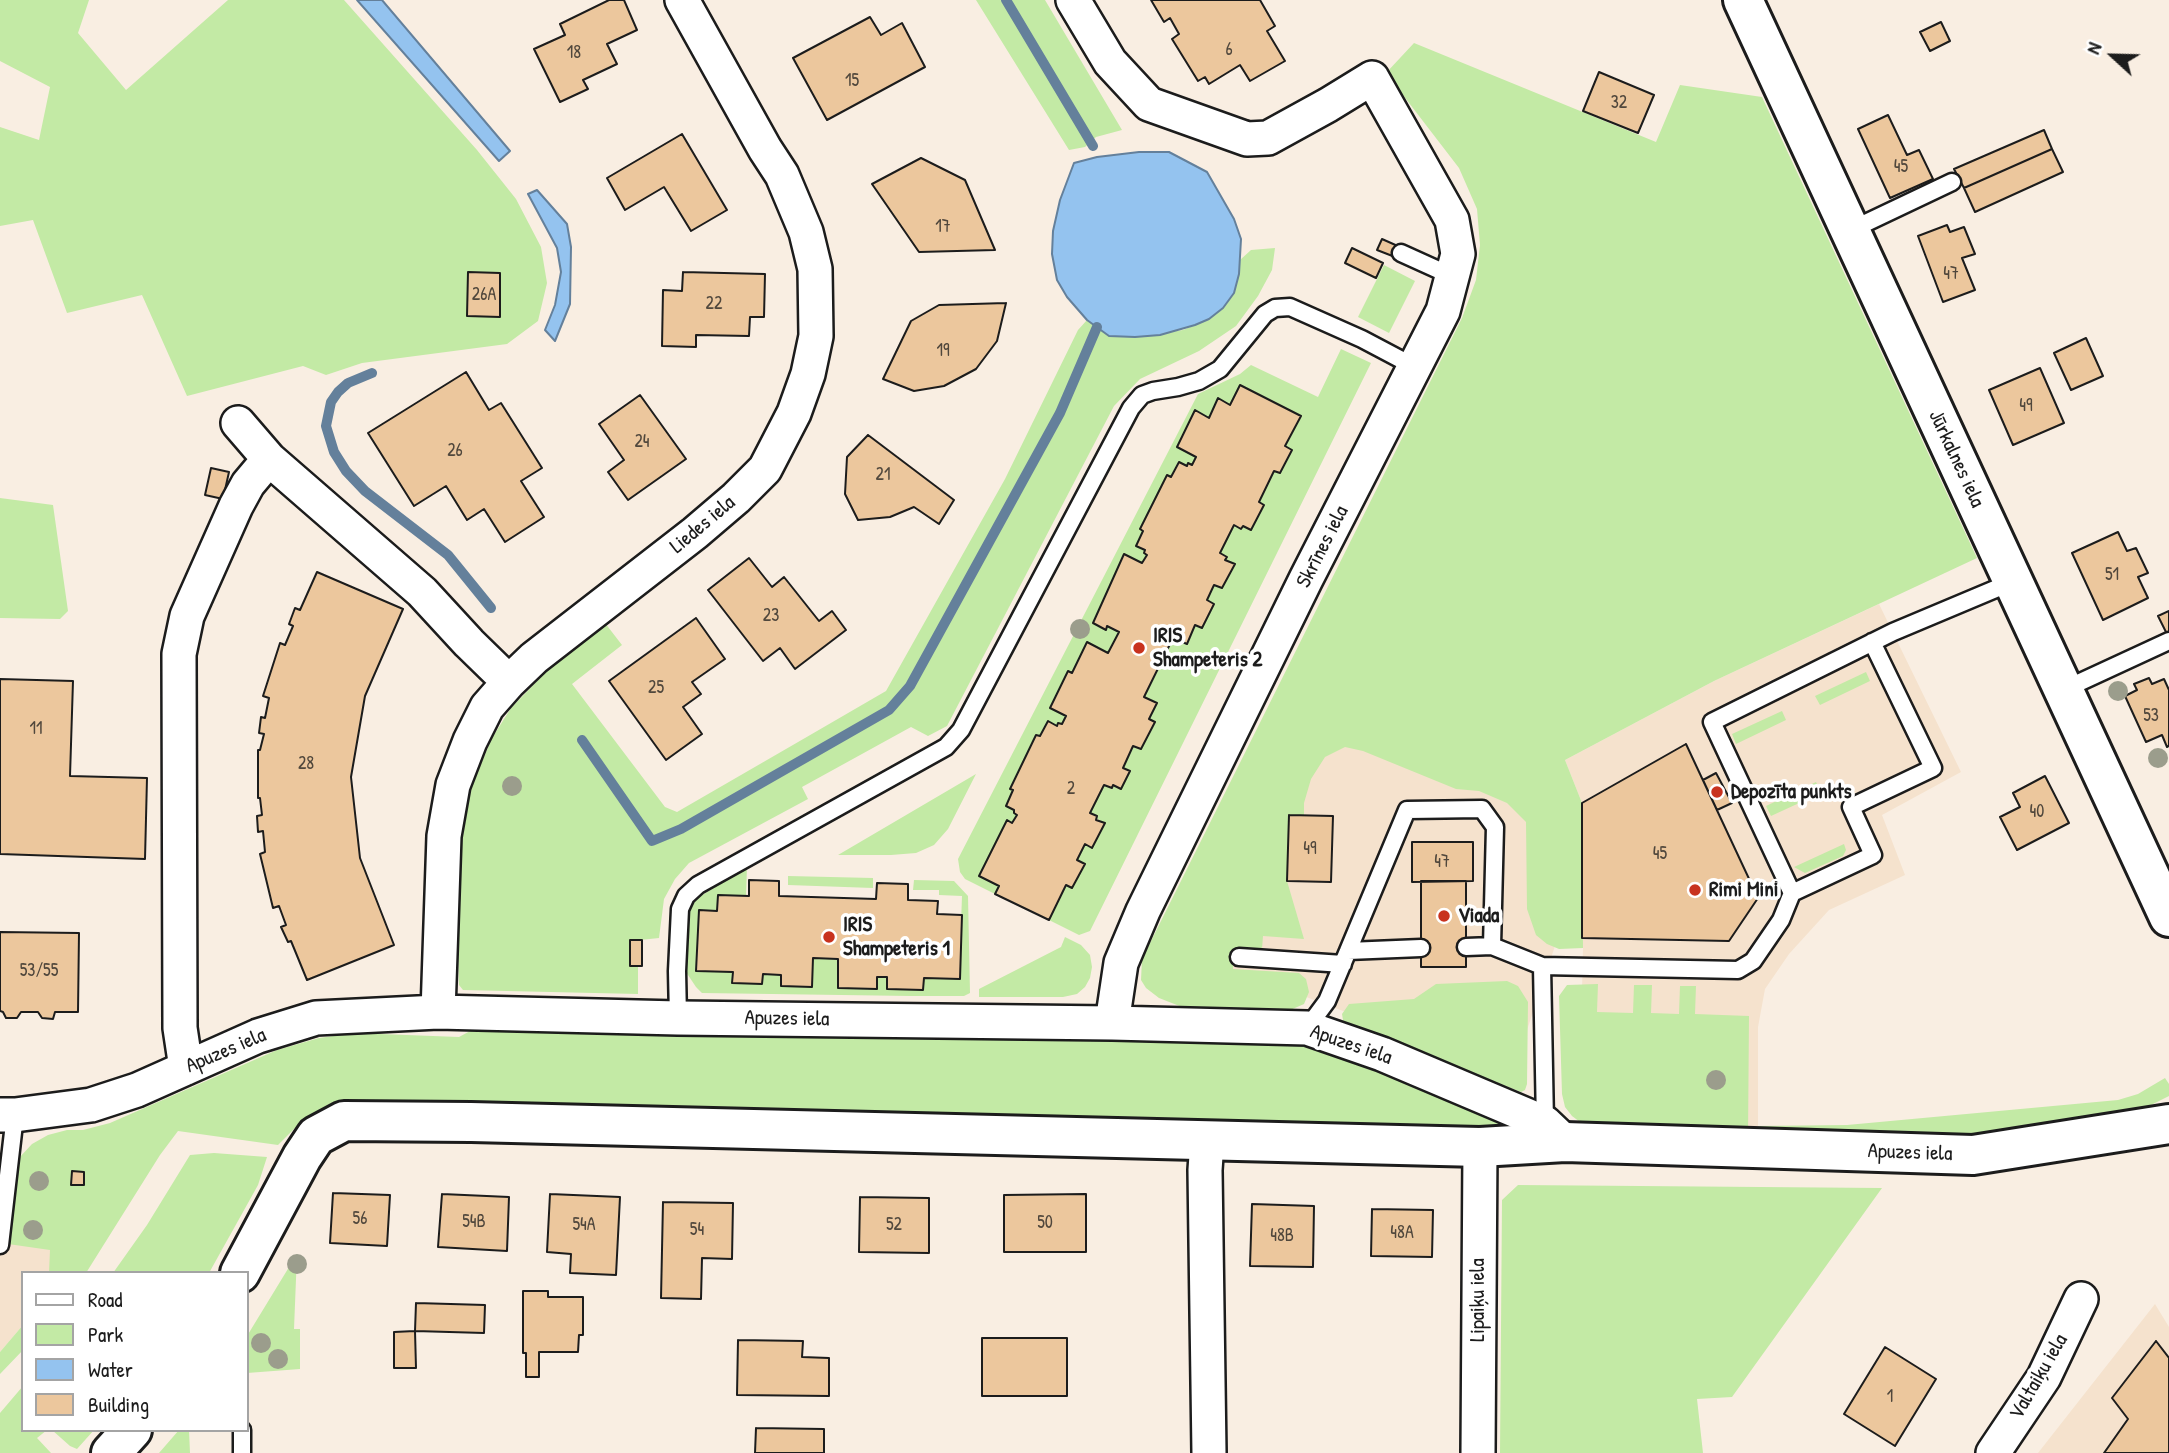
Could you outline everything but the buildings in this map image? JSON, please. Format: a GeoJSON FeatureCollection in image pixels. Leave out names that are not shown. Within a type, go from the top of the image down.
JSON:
{"type":"FeatureCollection","features":[{"type":"Feature","properties":{"kind":"street","name":"Liedes iela"},"geometry":{"type":"LineString","coordinates":[[438,1012],[444,836],[453,785],[487,707],[534,658],[695,533],[736,498],[765,468],[794,413],[808,374],[816,336],[815,269],[806,232],[782,175],[682,0]]}},
{"type":"Feature","properties":{"kind":"street","name":"Skrīnes iela"},"geometry":{"type":"LineString","coordinates":[[1073,0],[1110,62],[1149,104],[1247,139],[1268,138],[1372,78],[1452,220],[1458,254],[1443,311],[1306,579],[1143,911],[1121,963],[1112,1023]]}},
{"type":"Feature","properties":{"kind":"street","name":"Jūrkalnes iela"},"geometry":{"type":"LineString","coordinates":[[1743,0],[2169,917]]}},
{"type":"Feature","properties":{"kind":"street"},"geometry":{"type":"LineString","coordinates":[[238,424],[269,458],[422,592],[509,682]]}},
{"type":"Feature","properties":{"kind":"street"},"geometry":{"type":"LineString","coordinates":[[186,1068],[180,1028],[178,654],[187,616],[236,506],[248,484],[269,458]]}},
{"type":"Feature","properties":{"kind":"street","name":"Apuzes iela"},"geometry":{"type":"LineString","coordinates":[[8,1115],[91,1105],[137,1090],[258,1036],[316,1018],[438,1012],[1307,1028],[1382,1054],[1555,1133]]}},
{"type":"Feature","properties":{"kind":"street","name":"Apuzes iela"},"geometry":{"type":"LineString","coordinates":[[241,1271],[316,1136],[344,1122],[471,1122],[1479,1147],[1555,1133],[1973,1155],[2169,1124]]}},
{"type":"Feature","properties":{"kind":"street"},"geometry":{"type":"LineString","coordinates":[[1207,1141],[1205,1170],[1209,1453]]}},
{"type":"Feature","properties":{"kind":"street","name":"Lipaiķu iela"},"geometry":{"type":"LineString","coordinates":[[1478,1453],[1479,1147]]}},
{"type":"Feature","properties":{"kind":"street","name":"Valtaiķu iela"},"geometry":{"type":"LineString","coordinates":[[1993,1453],[2044,1377],[2081,1299]]}},
{"type":"Feature","properties":{"kind":"street"},"geometry":{"type":"LineString","coordinates":[[111,1453],[130,1432]]}},
{"type":"Feature","properties":{"kind":"lane"},"geometry":{"type":"LineString","coordinates":[[1851,230],[1952,182]]}},
{"type":"Feature","properties":{"kind":"lane"},"geometry":{"type":"LineString","coordinates":[[1401,253],[1454,276]]}},
{"type":"Feature","properties":{"kind":"lane"},"geometry":{"type":"LineString","coordinates":[[678,1018],[680,909],[685,896],[698,885],[946,747],[961,730],[1131,408],[1142,396],[1199,381],[1220,369],[1265,313],[1275,308],[1290,307],[1362,339],[1415,367]]}},
{"type":"Feature","properties":{"kind":"lane"},"geometry":{"type":"LineString","coordinates":[[1792,893],[1713,722],[1872,642],[2012,582]]}},
{"type":"Feature","properties":{"kind":"lane"},"geometry":{"type":"LineString","coordinates":[[2063,690],[2169,641]]}},
{"type":"Feature","properties":{"kind":"lane"},"geometry":{"type":"LineString","coordinates":[[1466,947],[1492,946],[1542,966],[1738,970],[1753,961],[1781,920],[1792,893],[1873,855],[1850,807],[1933,768],[1872,642]]}},
{"type":"Feature","properties":{"kind":"lane"},"geometry":{"type":"LineString","coordinates":[[1307,1028],[1327,1002],[1407,810],[1482,808],[1495,827],[1492,946]]}},
{"type":"Feature","properties":{"kind":"lane"},"geometry":{"type":"LineString","coordinates":[[1239,957],[1345,957],[1421,948]]}},
{"type":"Feature","properties":{"kind":"lane"},"geometry":{"type":"LineString","coordinates":[[1542,966],[1555,1133]]}},
{"type":"Feature","properties":{"kind":"lane"},"geometry":{"type":"LineString","coordinates":[[0,1245],[8,1115]]}},
{"type":"Feature","properties":{"kind":"lane"},"geometry":{"type":"LineString","coordinates":[[242,1432],[242,1453]]}},
{"type":"Feature","properties":{"kind":"shaded area"},"geometry":{"type":"Polygon","coordinates":[[[1879,604],[1961,772],[1882,815],[1905,875],[1829,910],[1789,954],[1765,989],[1758,1027],[1758,1139],[1579,1121],[1583,948],[1582,803],[1565,760],[1714,681],[1879,604]]]}},
{"type":"Feature","properties":{"kind":"shaded area"},"geometry":{"type":"Polygon","coordinates":[[[1375,735],[1525,798],[1568,907],[1512,1075],[1301,995],[1208,993],[1326,746],[1375,735]]]}},
{"type":"Feature","properties":{"kind":"shaded area"},"geometry":{"type":"Polygon","coordinates":[[[0,1157],[19,1158],[15,1199],[50,1250],[51,1264],[49,1271],[21,1271],[21,1327],[0,1352],[0,1157]]]}},
{"type":"Feature","properties":{"kind":"shaded area"},"geometry":{"type":"Polygon","coordinates":[[[2155,1304],[2169,1327],[2169,1453],[2038,1453],[2155,1304]]]}},
{"type":"Feature","properties":{"kind":"green space"},"geometry":{"type":"Polygon","coordinates":[[[0,0],[89,0],[78,33],[126,90],[228,0],[344,0],[477,150],[516,199],[541,247],[547,283],[538,321],[507,344],[362,363],[326,375],[303,366],[187,396],[142,295],[67,313],[33,220],[0,226],[0,127],[39,140],[50,87],[0,61],[0,0]]]}},
{"type":"Feature","properties":{"kind":"green space"},"geometry":{"type":"Polygon","coordinates":[[[976,0],[1045,0],[1122,130],[1096,137],[1085,147],[1069,150],[976,0]]]}},
{"type":"Feature","properties":{"kind":"green space"},"geometry":{"type":"Polygon","coordinates":[[[1414,43],[1656,142],[1680,85],[1762,97],[1977,558],[1714,681],[1565,760],[1582,803],[1583,948],[1559,949],[1536,935],[1527,909],[1526,822],[1507,803],[1479,791],[1456,789],[1363,751],[1345,747],[1325,757],[1311,779],[1304,803],[1304,815],[1289,815],[1287,881],[1304,939],[1263,936],[1262,949],[1234,948],[1233,969],[1299,973],[1306,979],[1309,992],[1304,1004],[1288,1011],[1182,1007],[1159,998],[1146,988],[1141,980],[1142,959],[1462,318],[1476,280],[1480,245],[1477,209],[1459,168],[1386,73],[1414,43]]]}},
{"type":"Feature","properties":{"kind":"green space"},"geometry":{"type":"Polygon","coordinates":[[[1275,248],[1272,270],[1258,296],[1236,326],[1199,351],[1140,379],[1114,406],[947,726],[928,736],[911,727],[802,787],[808,799],[689,863],[675,879],[664,899],[659,938],[630,941],[631,966],[638,966],[638,994],[463,990],[459,985],[457,917],[462,843],[470,790],[492,738],[511,708],[547,671],[605,623],[622,645],[572,684],[665,807],[677,812],[886,691],[1005,479],[1078,330],[1087,320],[1109,336],[1135,337],[1183,330],[1209,319],[1223,308],[1234,293],[1240,260],[1251,250],[1275,248]]]}},
{"type":"Feature","properties":{"kind":"green space"},"geometry":{"type":"Polygon","coordinates":[[[1384,265],[1415,281],[1389,333],[1358,317],[1384,265]]]}},
{"type":"Feature","properties":{"kind":"green space"},"geometry":{"type":"Polygon","coordinates":[[[1341,349],[1371,363],[1090,931],[1079,935],[1049,920],[1066,885],[1072,888],[1084,864],[1077,860],[1085,844],[1092,847],[1104,824],[1090,813],[1104,785],[1121,789],[1130,771],[1123,768],[1133,746],[1141,749],[1155,722],[1149,719],[1157,703],[1144,697],[1173,638],[1187,644],[1195,625],[1202,628],[1214,604],[1207,600],[1227,557],[1220,553],[1234,525],[1252,529],[1264,505],[1259,502],[1274,471],[1280,473],[1292,450],[1285,446],[1300,415],[1241,385],[1230,405],[1218,399],[1209,418],[1196,411],[1196,457],[1192,465],[1178,462],[1171,477],[1167,475],[1140,529],[1143,531],[1136,546],[1145,550],[1147,555],[1142,563],[1124,555],[1093,622],[1119,632],[1108,653],[1087,642],[1072,673],[1068,671],[1051,708],[1066,716],[1062,724],[1058,723],[1057,726],[1048,721],[1040,736],[1036,735],[1010,789],[1013,790],[1006,805],[1017,815],[1012,823],[1008,821],[979,876],[999,886],[995,894],[965,879],[960,872],[958,859],[1198,394],[1240,374],[1251,365],[1318,397],[1341,349]]]}},
{"type":"Feature","properties":{"kind":"green space"},"geometry":{"type":"Polygon","coordinates":[[[0,498],[53,505],[68,611],[60,619],[0,618],[0,498]]]}},
{"type":"Feature","properties":{"kind":"green space"},"geometry":{"type":"Polygon","coordinates":[[[1866,672],[1870,681],[1820,705],[1815,696],[1866,672]]]}},
{"type":"Feature","properties":{"kind":"green space"},"geometry":{"type":"Polygon","coordinates":[[[1782,711],[1786,720],[1736,744],[1732,734],[1782,711]]]}},
{"type":"Feature","properties":{"kind":"green space"},"geometry":{"type":"Polygon","coordinates":[[[976,774],[948,829],[934,845],[916,853],[838,855],[976,774]]]}},
{"type":"Feature","properties":{"kind":"green space"},"geometry":{"type":"Polygon","coordinates":[[[1816,782],[1821,793],[1771,816],[1766,806],[1816,782]]]}},
{"type":"Feature","properties":{"kind":"green space"},"geometry":{"type":"Polygon","coordinates":[[[1844,844],[1846,850],[1843,856],[1805,873],[1794,867],[1844,844]]]}},
{"type":"Feature","properties":{"kind":"green space"},"geometry":{"type":"Polygon","coordinates":[[[747,867],[746,896],[718,895],[717,911],[699,911],[696,971],[733,972],[732,982],[763,974],[781,975],[781,986],[812,987],[813,958],[838,959],[838,988],[877,989],[877,977],[887,977],[887,989],[922,990],[924,978],[959,979],[962,896],[939,895],[939,890],[913,890],[914,880],[954,881],[968,896],[970,993],[964,996],[911,996],[702,993],[686,972],[688,904],[747,867]]]}},
{"type":"Feature","properties":{"kind":"green space"},"geometry":{"type":"Polygon","coordinates":[[[788,876],[873,878],[873,888],[788,885],[788,876]]]}},
{"type":"Feature","properties":{"kind":"green space"},"geometry":{"type":"Polygon","coordinates":[[[1065,937],[1081,945],[1090,955],[1090,978],[1077,994],[1063,997],[979,997],[979,989],[1061,947],[1065,937]]]}},
{"type":"Feature","properties":{"kind":"green space"},"geometry":{"type":"Polygon","coordinates":[[[1507,981],[1518,986],[1528,1002],[1527,1084],[1521,1092],[1354,1027],[1344,1026],[1342,1014],[1349,1004],[1414,999],[1436,984],[1507,981]]]}},
{"type":"Feature","properties":{"kind":"green space"},"geometry":{"type":"Polygon","coordinates":[[[1598,984],[1597,1012],[1633,1013],[1634,985],[1652,985],[1651,1013],[1679,1014],[1680,986],[1696,986],[1695,1014],[1749,1016],[1748,1137],[1588,1128],[1572,1116],[1565,1107],[1562,1094],[1559,996],[1567,985],[1598,984]]]}},
{"type":"Feature","properties":{"kind":"green space"},"geometry":{"type":"Polygon","coordinates":[[[472,1030],[1286,1042],[1339,1051],[1500,1118],[1503,1124],[1494,1129],[368,1100],[339,1105],[302,1121],[278,1145],[178,1131],[87,1271],[49,1271],[50,1250],[8,1244],[19,1158],[32,1144],[48,1135],[110,1123],[277,1050],[319,1038],[354,1033],[459,1037],[472,1030]]]}},
{"type":"Feature","properties":{"kind":"green space"},"geometry":{"type":"Polygon","coordinates":[[[2165,1078],[2169,1084],[2169,1096],[2143,1109],[2037,1130],[1939,1140],[1758,1139],[1758,1126],[1847,1125],[2118,1100],[2138,1094],[2165,1078]]]}},
{"type":"Feature","properties":{"kind":"green space"},"geometry":{"type":"Polygon","coordinates":[[[214,1153],[267,1157],[258,1185],[210,1271],[114,1271],[147,1225],[190,1155],[214,1153]]]}},
{"type":"Feature","properties":{"kind":"green space"},"geometry":{"type":"Polygon","coordinates":[[[1518,1185],[1882,1188],[1732,1397],[1697,1399],[1703,1453],[1500,1453],[1502,1200],[1518,1185]]]}},
{"type":"Feature","properties":{"kind":"green space"},"geometry":{"type":"Polygon","coordinates":[[[297,1254],[294,1329],[300,1329],[300,1369],[248,1373],[248,1334],[297,1254]]]}},
{"type":"Feature","properties":{"kind":"green space"},"geometry":{"type":"Polygon","coordinates":[[[21,1327],[21,1352],[0,1374],[0,1352],[21,1327]]]}},
{"type":"Feature","properties":{"kind":"green space"},"geometry":{"type":"Polygon","coordinates":[[[21,1388],[21,1432],[44,1432],[37,1438],[51,1453],[0,1453],[0,1413],[21,1388]]]}},
{"type":"Feature","properties":{"kind":"green space"},"geometry":{"type":"Polygon","coordinates":[[[54,1432],[92,1432],[77,1449],[54,1432]]]}},
{"type":"Feature","properties":{"kind":"green space"},"geometry":{"type":"Polygon","coordinates":[[[177,1432],[189,1432],[190,1453],[159,1453],[177,1432]]]}},
{"type":"Feature","properties":{"kind":"water"},"geometry":{"type":"Polygon","coordinates":[[[357,0],[382,0],[510,151],[499,161],[357,0]]]}},
{"type":"Feature","properties":{"kind":"water"},"geometry":{"type":"Polygon","coordinates":[[[1139,152],[1169,152],[1207,172],[1234,219],[1241,239],[1239,274],[1234,293],[1223,308],[1209,319],[1160,335],[1109,336],[1087,320],[1067,297],[1057,280],[1052,254],[1053,231],[1060,200],[1074,163],[1139,152]]]}},
{"type":"Feature","properties":{"kind":"water"},"geometry":{"type":"Polygon","coordinates":[[[537,190],[567,224],[571,247],[570,304],[555,341],[545,330],[555,305],[561,272],[557,248],[528,194],[537,190]]]}},
{"type":"Feature","properties":{"kind":"waterway"},"geometry":{"type":"LineString","coordinates":[[1006,0],[1093,146]]}},
{"type":"Feature","properties":{"kind":"waterway"},"geometry":{"type":"LineString","coordinates":[[582,740],[652,841],[681,829],[889,710],[910,686],[1060,413],[1097,327]]}},
{"type":"Feature","properties":{"kind":"waterway"},"geometry":{"type":"LineString","coordinates":[[372,373],[348,383],[331,402],[326,426],[334,452],[346,471],[365,491],[448,555],[491,608]]}},
{"type":"Feature","properties":{"kind":"place","name":"IRIS Shampeteris 2"},"geometry":{"type":"Point","coordinates":[1139,648]}},
{"type":"Feature","properties":{"kind":"place","name":"Depozīta punkts"},"geometry":{"type":"Point","coordinates":[1717,792]}},
{"type":"Feature","properties":{"kind":"place","name":"Rimi Mini"},"geometry":{"type":"Point","coordinates":[1695,890]}},
{"type":"Feature","properties":{"kind":"place","name":"Viada"},"geometry":{"type":"Point","coordinates":[1444,916]}},
{"type":"Feature","properties":{"kind":"place","name":"IRIS Shampeteris 1"},"geometry":{"type":"Point","coordinates":[829,937]}}]}
